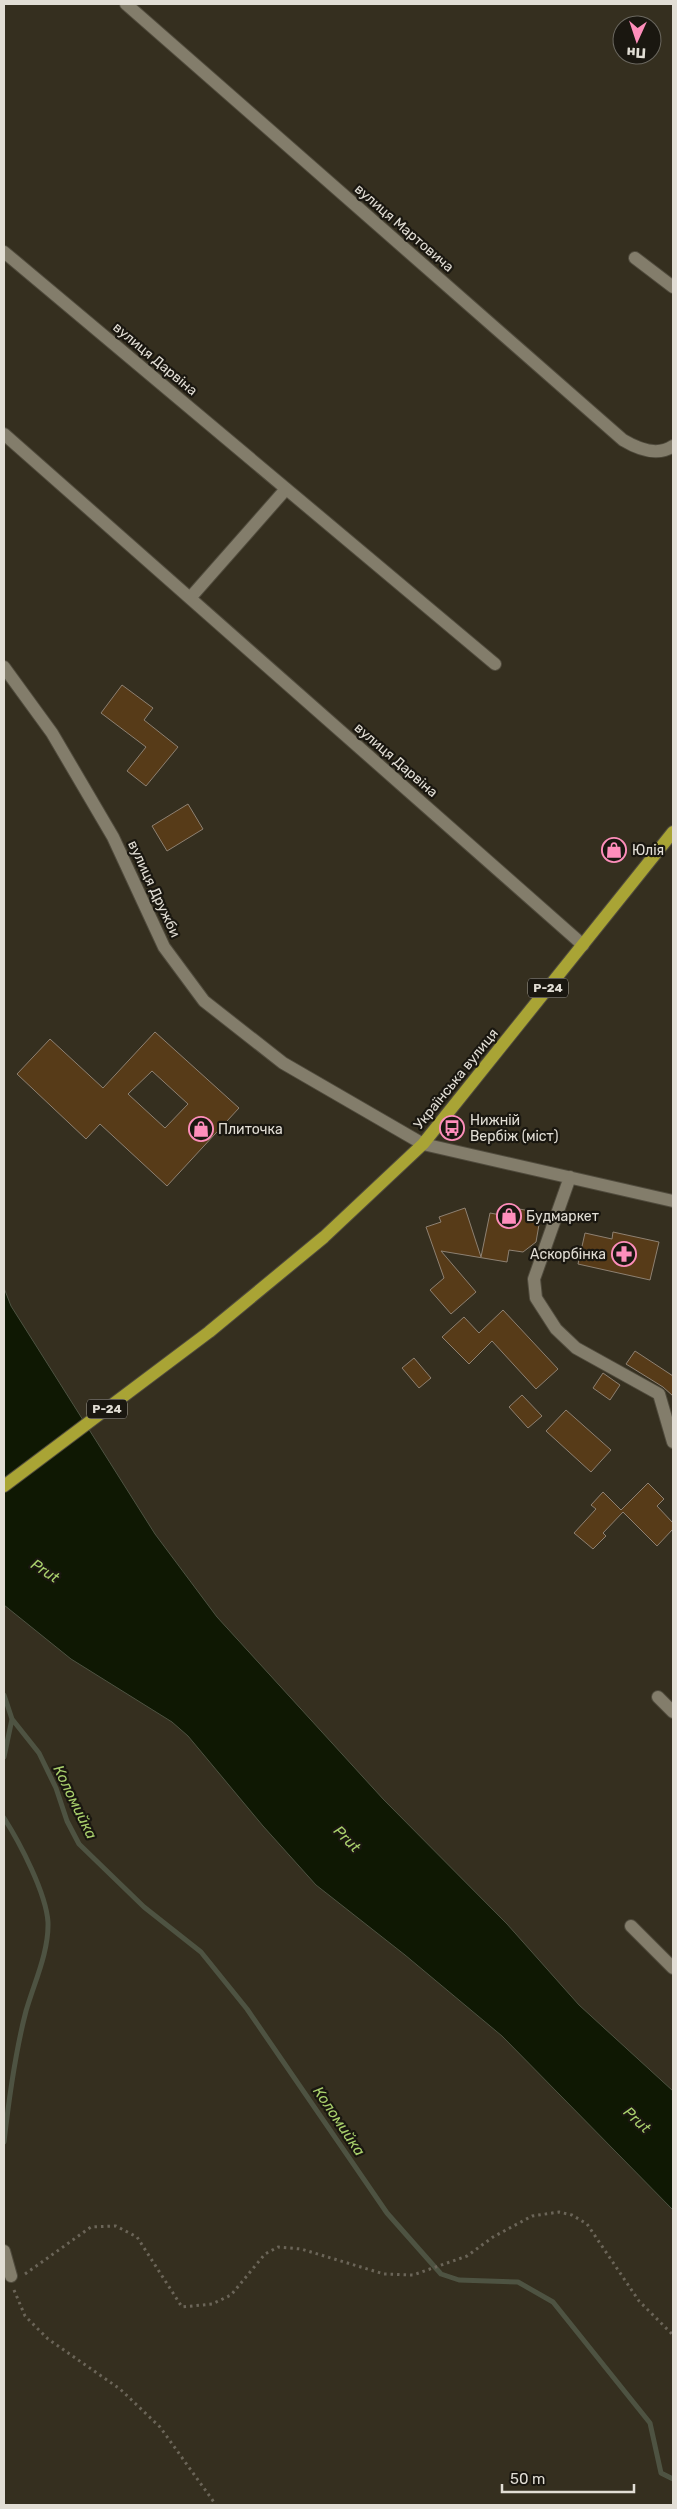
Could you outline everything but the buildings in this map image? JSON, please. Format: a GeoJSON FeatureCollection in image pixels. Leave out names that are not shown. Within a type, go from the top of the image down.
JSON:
{"type":"FeatureCollection","features":[{"type":"Feature","properties":{"kind":"main road","name":"Українська вулиця"},"geometry":{"type":"LineString","coordinates":[[423,1144],[673,832]]}},
{"type":"Feature","properties":{"kind":"main road","name":"Р-24"},"geometry":{"type":"LineString","coordinates":[[4,1486],[209,1332],[324,1236],[423,1144]]}},
{"type":"Feature","properties":{"kind":"street","name":"вулиця Мартовича"},"geometry":{"type":"LineString","coordinates":[[126,4],[623,440],[637,448],[653,452],[673,446]]}},
{"type":"Feature","properties":{"kind":"street","name":"вулиця Дарвіна"},"geometry":{"type":"LineString","coordinates":[[4,252],[495,664]]}},
{"type":"Feature","properties":{"kind":"street"},"geometry":{"type":"LineString","coordinates":[[635,258],[673,287]]}},
{"type":"Feature","properties":{"kind":"street","name":"вулиця Дарвіна"},"geometry":{"type":"LineString","coordinates":[[4,434],[583,945]]}},
{"type":"Feature","properties":{"kind":"street"},"geometry":{"type":"LineString","coordinates":[[190,598],[286,489]]}},
{"type":"Feature","properties":{"kind":"street","name":"вулиця Дружби"},"geometry":{"type":"LineString","coordinates":[[4,667],[52,733],[113,837],[164,947],[204,1001],[283,1063],[423,1144]]}},
{"type":"Feature","properties":{"kind":"street","name":"Українська вулиця"},"geometry":{"type":"LineString","coordinates":[[423,1144],[673,1201]]}},
{"type":"Feature","properties":{"kind":"street"},"geometry":{"type":"LineString","coordinates":[[570,1177],[534,1279],[536,1298],[556,1329],[576,1348],[659,1394],[673,1442]]}},
{"type":"Feature","properties":{"kind":"street"},"geometry":{"type":"LineString","coordinates":[[658,1697],[673,1712]]}},
{"type":"Feature","properties":{"kind":"street"},"geometry":{"type":"LineString","coordinates":[[630,1926],[673,1968]]}},
{"type":"Feature","properties":{"kind":"street"},"geometry":{"type":"LineString","coordinates":[[4,2251],[11,2276]]}},
{"type":"Feature","properties":{"kind":"path"},"geometry":{"type":"LineString","coordinates":[[216,2505],[160,2427],[120,2389],[48,2340],[25,2316],[18,2304],[11,2276],[24,2274],[35,2269],[59,2248],[91,2228],[116,2226],[137,2237],[182,2307],[212,2304],[231,2295],[265,2254],[278,2247],[300,2249],[384,2274],[413,2275],[467,2256],[493,2237],[532,2216],[559,2212],[572,2215],[588,2224],[605,2253],[639,2301],[673,2335]]}},
{"type":"Feature","properties":{"kind":"water","name":"Prut"},"geometry":{"type":"Polygon","coordinates":[[[4,1288],[11,1306],[155,1534],[217,1617],[384,1800],[507,1924],[579,2005],[673,2091],[673,2210],[502,2036],[405,1955],[316,1885],[263,1826],[188,1736],[172,1722],[71,1659],[4,1605],[4,1288]]]}},
{"type":"Feature","properties":{"kind":"waterway"},"geometry":{"type":"LineString","coordinates":[[4,1695],[12,1719],[4,1757]]}},
{"type":"Feature","properties":{"kind":"waterway","name":"Коломийка"},"geometry":{"type":"LineString","coordinates":[[12,1719],[39,1753],[56,1788],[67,1821],[79,1844],[144,1907],[201,1952],[247,2009],[387,2213],[441,2274],[459,2280],[518,2282],[553,2302],[650,2423],[661,2473],[673,2479]]}},
{"type":"Feature","properties":{"kind":"waterway"},"geometry":{"type":"LineString","coordinates":[[4,1818],[24,1854],[43,1897],[48,1922],[44,1956],[26,2011],[19,2043],[10,2092],[4,2142]]}},
{"type":"Feature","properties":{"kind":"place","name":"Юлія"},"geometry":{"type":"Point","coordinates":[614,850]}},
{"type":"Feature","properties":{"kind":"place","name":"Нижній Вербіж (міст)"},"geometry":{"type":"Point","coordinates":[452,1128]}},
{"type":"Feature","properties":{"kind":"place","name":"Плиточка"},"geometry":{"type":"Point","coordinates":[201,1129]}},
{"type":"Feature","properties":{"kind":"place","name":"Будмаркет"},"geometry":{"type":"Point","coordinates":[509,1216]}},
{"type":"Feature","properties":{"kind":"place","name":"Аскорбінка"},"geometry":{"type":"Point","coordinates":[624,1254]}}]}
